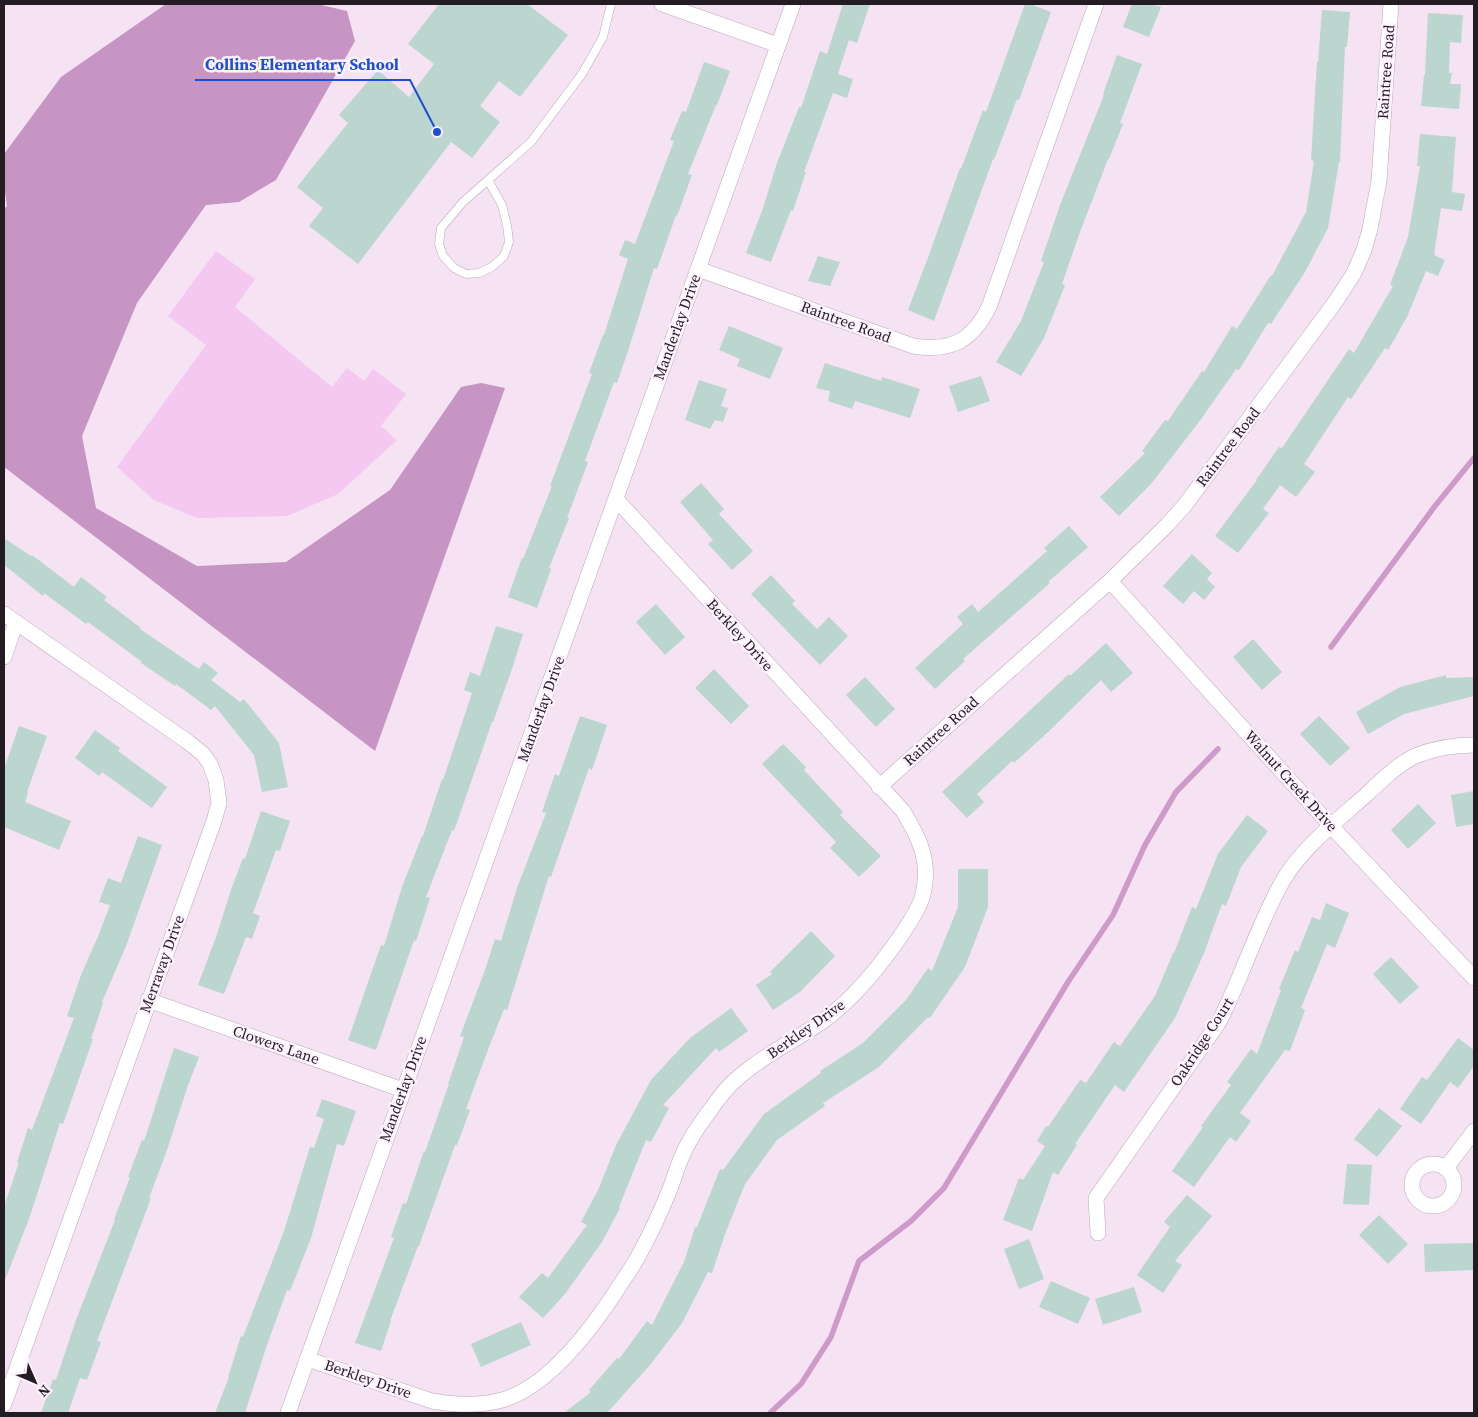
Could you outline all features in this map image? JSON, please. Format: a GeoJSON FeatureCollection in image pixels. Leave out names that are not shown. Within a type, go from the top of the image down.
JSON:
{"type":"FeatureCollection","features":[{"type":"Feature","properties":{"kind":"street"},"geometry":{"type":"LineString","coordinates":[[662,4],[778,45]]}},
{"type":"Feature","properties":{"kind":"street","name":"Manderlay Drive"},"geometry":{"type":"LineString","coordinates":[[288,1413],[793,4]]}},
{"type":"Feature","properties":{"kind":"street","name":"Raintree Road"},"geometry":{"type":"LineString","coordinates":[[698,269],[913,346],[944,348],[965,338],[982,321],[989,307],[1096,4]]}},
{"type":"Feature","properties":{"kind":"street","name":"Raintree Road"},"geometry":{"type":"LineString","coordinates":[[879,787],[1110,581],[1167,525],[1184,506],[1336,301],[1354,273],[1364,250],[1379,181],[1390,4]]}},
{"type":"Feature","properties":{"kind":"street","name":"Berkley Drive"},"geometry":{"type":"LineString","coordinates":[[307,1359],[432,1401],[449,1404],[486,1404],[504,1400],[540,1380],[596,1322],[640,1255],[689,1142],[721,1096],[753,1067],[826,1019],[844,1004],[883,961],[915,915],[922,898],[925,866],[922,848],[915,831],[903,812],[616,499]]}},
{"type":"Feature","properties":{"kind":"street","name":"Walnut Creek Drive"},"geometry":{"type":"LineString","coordinates":[[1110,581],[1331,826],[1474,978]]}},
{"type":"Feature","properties":{"kind":"street"},"geometry":{"type":"LineString","coordinates":[[4,657],[10,618]]}},
{"type":"Feature","properties":{"kind":"street","name":"Merravay Drive"},"geometry":{"type":"LineString","coordinates":[[4,1404],[219,803],[216,780],[210,764],[203,754],[10,618]]}},
{"type":"Feature","properties":{"kind":"street","name":"Oakridge Court"},"geometry":{"type":"LineString","coordinates":[[1098,1234],[1096,1198],[1219,1022],[1233,994],[1269,908],[1282,882],[1301,856],[1331,826],[1396,768],[1413,757],[1433,749],[1474,745]]}},
{"type":"Feature","properties":{"kind":"street","name":"Clowers Lane"},"geometry":{"type":"LineString","coordinates":[[148,1000],[403,1090]]}},
{"type":"Feature","properties":{"kind":"street"},"geometry":{"type":"LineString","coordinates":[[1446,1168],[1474,1131]]}},
{"type":"Feature","properties":{"kind":"lane"},"geometry":{"type":"LineString","coordinates":[[488,180],[502,205],[509,242],[504,256],[492,267],[479,273],[466,274],[454,268],[443,256],[439,244],[441,228],[462,202],[531,142],[582,74],[603,37],[611,4]]}},
{"type":"Feature","properties":{"kind":"shaded area"},"geometry":{"type":"Polygon","coordinates":[[[166,4],[317,4],[347,11],[355,41],[276,180],[239,202],[206,205],[137,303],[82,436],[96,508],[197,566],[286,562],[390,490],[461,387],[481,383],[505,388],[375,751],[4,467],[4,209],[7,206],[4,185],[4,154],[61,77],[166,4]]]}},
{"type":"Feature","properties":{"kind":"shaded area"},"geometry":{"type":"Polygon","coordinates":[[[216,251],[255,279],[235,307],[332,387],[347,368],[364,381],[373,369],[406,394],[381,426],[397,440],[338,494],[287,516],[197,518],[154,500],[117,467],[206,345],[168,316],[216,251]]]}},
{"type":"Feature","properties":{"kind":"building"},"geometry":{"type":"Polygon","coordinates":[[[439,4],[527,4],[568,35],[520,97],[499,81],[480,106],[500,122],[472,158],[451,142],[358,264],[309,226],[323,208],[297,187],[348,123],[339,115],[378,70],[409,97],[434,64],[408,44],[439,4]]]}},
{"type":"Feature","properties":{"kind":"building"},"geometry":{"type":"Polygon","coordinates":[[[843,4],[870,4],[857,43],[849,40],[838,74],[853,79],[847,98],[833,93],[804,172],[806,172],[793,211],[791,210],[771,262],[746,253],[777,163],[799,107],[801,108],[820,51],[827,54],[843,4]]]}},
{"type":"Feature","properties":{"kind":"building"},"geometry":{"type":"Polygon","coordinates":[[[1025,4],[1051,12],[1019,100],[1017,99],[993,159],[934,321],[908,310],[960,168],[983,110],[986,112],[1025,4]]]}},
{"type":"Feature","properties":{"kind":"building"},"geometry":{"type":"Polygon","coordinates":[[[1132,4],[1151,4],[1161,7],[1149,37],[1123,27],[1132,4]]]}},
{"type":"Feature","properties":{"kind":"building"},"geometry":{"type":"Polygon","coordinates":[[[1322,10],[1350,12],[1347,47],[1345,47],[1340,162],[1328,228],[1305,272],[1271,324],[1268,323],[1239,370],[1236,369],[1202,418],[1151,484],[1119,516],[1100,497],[1145,453],[1142,451],[1165,420],[1168,421],[1202,371],[1204,372],[1232,326],[1237,329],[1272,276],[1306,212],[1314,161],[1311,160],[1322,10]]]}},
{"type":"Feature","properties":{"kind":"building"},"geometry":{"type":"Polygon","coordinates":[[[1428,13],[1463,15],[1461,43],[1450,42],[1449,73],[1452,73],[1450,84],[1461,84],[1459,109],[1421,106],[1425,75],[1428,13]]]}},
{"type":"Feature","properties":{"kind":"building"},"geometry":{"type":"Polygon","coordinates":[[[1117,55],[1142,64],[1120,123],[1123,124],[1080,232],[1062,284],[1065,285],[1044,338],[1021,376],[996,362],[1021,321],[1044,262],[1041,261],[1060,205],[1104,95],[1117,55]]]}},
{"type":"Feature","properties":{"kind":"building"},"geometry":{"type":"Polygon","coordinates":[[[704,62],[730,71],[688,174],[692,175],[657,269],[654,268],[617,383],[614,382],[585,461],[588,462],[567,518],[569,518],[549,568],[551,569],[537,608],[508,597],[552,486],[550,486],[592,374],[589,373],[604,335],[628,259],[619,255],[625,240],[635,244],[674,141],[670,140],[682,111],[686,112],[704,62]]]}},
{"type":"Feature","properties":{"kind":"building"},"geometry":{"type":"Polygon","coordinates":[[[1420,134],[1456,137],[1452,192],[1465,194],[1462,211],[1441,208],[1434,255],[1445,260],[1438,276],[1426,271],[1407,317],[1388,350],[1385,348],[1351,399],[1348,397],[1304,464],[1315,472],[1296,497],[1280,485],[1263,509],[1269,513],[1238,553],[1215,536],[1279,447],[1282,448],[1349,349],[1354,353],[1393,286],[1390,285],[1408,237],[1420,166],[1417,166],[1420,134]]]}},
{"type":"Feature","properties":{"kind":"building"},"geometry":{"type":"Polygon","coordinates":[[[818,256],[840,262],[830,286],[808,281],[818,256]]]}},
{"type":"Feature","properties":{"kind":"building"},"geometry":{"type":"Polygon","coordinates":[[[729,326],[783,348],[770,379],[737,366],[740,359],[719,350],[729,326]]]}},
{"type":"Feature","properties":{"kind":"building"},"geometry":{"type":"Polygon","coordinates":[[[825,363],[881,381],[882,377],[920,389],[910,418],[855,401],[852,409],[828,401],[830,391],[816,388],[825,363]]]}},
{"type":"Feature","properties":{"kind":"building"},"geometry":{"type":"Polygon","coordinates":[[[981,376],[990,401],[958,412],[949,386],[981,376]]]}},
{"type":"Feature","properties":{"kind":"building"},"geometry":{"type":"Polygon","coordinates":[[[699,380],[727,389],[721,406],[728,408],[723,422],[715,420],[710,429],[685,420],[699,380]]]}},
{"type":"Feature","properties":{"kind":"building"},"geometry":{"type":"Polygon","coordinates":[[[701,483],[724,509],[719,514],[753,551],[732,570],[708,544],[713,540],[680,502],[701,483]]]}},
{"type":"Feature","properties":{"kind":"building"},"geometry":{"type":"Polygon","coordinates":[[[1069,526],[1088,547],[963,659],[965,661],[935,689],[915,668],[963,624],[957,617],[972,604],[978,612],[1047,551],[1044,548],[1069,526]]]}},
{"type":"Feature","properties":{"kind":"building"},"geometry":{"type":"Polygon","coordinates":[[[4,538],[32,555],[74,587],[81,577],[107,597],[104,600],[140,629],[199,669],[204,662],[218,673],[211,680],[240,702],[244,699],[279,743],[288,787],[262,792],[254,755],[215,706],[211,710],[176,684],[175,686],[141,663],[88,622],[86,624],[44,593],[43,596],[4,565],[4,538]]]}},
{"type":"Feature","properties":{"kind":"building"},"geometry":{"type":"Polygon","coordinates":[[[1192,554],[1212,573],[1207,579],[1215,587],[1204,600],[1194,591],[1183,604],[1163,586],[1192,554]]]}},
{"type":"Feature","properties":{"kind":"building"},"geometry":{"type":"Polygon","coordinates":[[[771,575],[795,601],[792,604],[817,629],[829,617],[848,636],[820,665],[751,594],[771,575]]]}},
{"type":"Feature","properties":{"kind":"building"},"geometry":{"type":"Polygon","coordinates":[[[656,604],[685,637],[665,655],[636,622],[656,604]]]}},
{"type":"Feature","properties":{"kind":"building"},"geometry":{"type":"Polygon","coordinates":[[[496,626],[523,634],[454,831],[452,830],[426,897],[430,898],[416,941],[414,940],[376,1050],[348,1040],[381,945],[384,946],[402,887],[423,836],[472,693],[464,690],[470,672],[480,676],[496,626]]]}},
{"type":"Feature","properties":{"kind":"building"},"geometry":{"type":"Polygon","coordinates":[[[1253,639],[1282,672],[1262,690],[1233,657],[1253,639]]]}},
{"type":"Feature","properties":{"kind":"building"},"geometry":{"type":"Polygon","coordinates":[[[1106,643],[1133,673],[1111,692],[1101,680],[1047,733],[1014,763],[1012,761],[977,794],[984,802],[967,818],[942,792],[1069,674],[1070,676],[1106,643]]]}},
{"type":"Feature","properties":{"kind":"building"},"geometry":{"type":"Polygon","coordinates":[[[714,669],[749,706],[731,724],[695,688],[714,669]]]}},
{"type":"Feature","properties":{"kind":"building"},"geometry":{"type":"Polygon","coordinates":[[[1446,675],[1446,678],[1474,677],[1474,696],[1404,714],[1368,734],[1356,712],[1400,687],[1446,675]]]}},
{"type":"Feature","properties":{"kind":"building"},"geometry":{"type":"Polygon","coordinates":[[[865,677],[895,709],[876,727],[846,695],[865,677]]]}},
{"type":"Feature","properties":{"kind":"building"},"geometry":{"type":"Polygon","coordinates":[[[580,716],[607,725],[592,770],[589,768],[551,877],[549,876],[507,1010],[504,1009],[466,1109],[470,1110],[457,1145],[455,1145],[390,1321],[381,1351],[355,1343],[394,1238],[391,1237],[403,1203],[406,1204],[449,1084],[464,1037],[460,1036],[495,939],[501,941],[517,888],[546,813],[542,812],[555,774],[559,776],[580,716]]]}},
{"type":"Feature","properties":{"kind":"building"},"geometry":{"type":"Polygon","coordinates":[[[1319,716],[1350,748],[1330,766],[1300,734],[1319,716]]]}},
{"type":"Feature","properties":{"kind":"building"},"geometry":{"type":"Polygon","coordinates":[[[19,726],[47,736],[25,802],[71,821],[59,850],[4,827],[4,769],[19,726]]]}},
{"type":"Feature","properties":{"kind":"building"},"geometry":{"type":"Polygon","coordinates":[[[95,730],[120,748],[118,751],[167,787],[152,808],[102,772],[99,776],[75,758],[95,730]]]}},
{"type":"Feature","properties":{"kind":"building"},"geometry":{"type":"Polygon","coordinates":[[[783,744],[806,767],[804,770],[843,812],[840,815],[881,856],[859,877],[830,848],[836,842],[762,764],[783,744]]]}},
{"type":"Feature","properties":{"kind":"building"},"geometry":{"type":"Polygon","coordinates":[[[1474,791],[1474,824],[1456,827],[1451,795],[1474,791]]]}},
{"type":"Feature","properties":{"kind":"building"},"geometry":{"type":"Polygon","coordinates":[[[1418,804],[1436,823],[1408,849],[1391,830],[1418,804]]]}},
{"type":"Feature","properties":{"kind":"building"},"geometry":{"type":"Polygon","coordinates":[[[261,811],[290,821],[280,851],[276,850],[253,913],[260,916],[252,939],[246,937],[224,994],[198,985],[261,811]]]}},
{"type":"Feature","properties":{"kind":"building"},"geometry":{"type":"Polygon","coordinates":[[[1247,815],[1268,831],[1241,867],[1226,906],[1222,904],[1204,953],[1175,1018],[1124,1092],[1115,1085],[1075,1144],[1077,1145],[1058,1175],[1053,1172],[1032,1231],[1003,1220],[1019,1178],[1023,1180],[1045,1146],[1037,1141],[1046,1126],[1048,1127],[1080,1080],[1086,1083],[1114,1042],[1120,1046],[1155,996],[1192,907],[1196,909],[1218,854],[1247,815]]]}},
{"type":"Feature","properties":{"kind":"building"},"geometry":{"type":"Polygon","coordinates":[[[138,836],[162,845],[126,946],[102,1002],[91,1039],[93,1039],[63,1124],[60,1123],[29,1219],[4,1280],[4,1207],[19,1162],[17,1162],[28,1128],[32,1130],[74,1018],[67,1016],[81,975],[110,905],[99,902],[108,878],[121,883],[138,836]]]}},
{"type":"Feature","properties":{"kind":"building"},"geometry":{"type":"Polygon","coordinates":[[[958,869],[988,869],[988,907],[965,967],[930,1018],[928,1017],[879,1067],[823,1103],[825,1106],[777,1140],[745,1184],[712,1273],[708,1272],[682,1323],[650,1365],[607,1413],[564,1413],[591,1392],[589,1390],[617,1358],[619,1359],[647,1321],[652,1325],[684,1262],[695,1227],[697,1227],[720,1169],[723,1170],[764,1114],[821,1073],[820,1071],[863,1043],[906,1000],[928,968],[932,971],[958,907],[958,869]]]}},
{"type":"Feature","properties":{"kind":"building"},"geometry":{"type":"Polygon","coordinates":[[[1326,903],[1349,913],[1335,948],[1327,944],[1301,1008],[1305,1010],[1290,1051],[1285,1050],[1240,1113],[1251,1121],[1236,1142],[1230,1137],[1194,1187],[1172,1171],[1203,1127],[1201,1126],[1231,1085],[1227,1082],[1251,1049],[1257,1054],[1281,990],[1279,989],[1295,950],[1298,952],[1312,917],[1320,920],[1326,903]]]}},
{"type":"Feature","properties":{"kind":"building"},"geometry":{"type":"Polygon","coordinates":[[[811,931],[835,956],[800,992],[773,1010],[756,985],[772,974],[770,972],[811,931]]]}},
{"type":"Feature","properties":{"kind":"building"},"geometry":{"type":"Polygon","coordinates":[[[1391,957],[1419,987],[1400,1004],[1373,974],[1391,957]]]}},
{"type":"Feature","properties":{"kind":"building"},"geometry":{"type":"Polygon","coordinates":[[[731,1008],[748,1031],[719,1052],[716,1048],[663,1105],[669,1108],[651,1142],[646,1140],[620,1208],[602,1242],[565,1294],[543,1318],[519,1297],[542,1273],[548,1278],[587,1225],[581,1222],[599,1188],[616,1145],[651,1080],[690,1038],[731,1008]]]}},
{"type":"Feature","properties":{"kind":"building"},"geometry":{"type":"Polygon","coordinates":[[[1458,1038],[1474,1050],[1474,1066],[1458,1088],[1450,1082],[1421,1124],[1400,1109],[1422,1077],[1427,1080],[1458,1038]]]}},
{"type":"Feature","properties":{"kind":"building"},"geometry":{"type":"Polygon","coordinates":[[[174,1048],[199,1057],[149,1198],[151,1198],[97,1341],[101,1342],[87,1380],[80,1378],[68,1413],[41,1413],[53,1379],[56,1380],[76,1320],[115,1220],[130,1177],[128,1177],[142,1140],[144,1141],[174,1048]]]}},
{"type":"Feature","properties":{"kind":"building"},"geometry":{"type":"Polygon","coordinates":[[[322,1099],[356,1111],[344,1146],[337,1144],[311,1238],[290,1291],[287,1290],[245,1413],[215,1413],[229,1377],[241,1336],[243,1337],[284,1231],[310,1147],[314,1148],[324,1119],[316,1116],[322,1099]]]}},
{"type":"Feature","properties":{"kind":"building"},"geometry":{"type":"Polygon","coordinates":[[[1379,1108],[1402,1126],[1377,1157],[1354,1139],[1379,1108]]]}},
{"type":"Feature","properties":{"kind":"building"},"geometry":{"type":"Polygon","coordinates":[[[1347,1164],[1372,1165],[1369,1205],[1343,1204],[1347,1164]]]}},
{"type":"Feature","properties":{"kind":"building"},"geometry":{"type":"Polygon","coordinates":[[[1187,1195],[1212,1216],[1175,1261],[1182,1265],[1163,1293],[1137,1275],[1170,1227],[1164,1222],[1187,1195]]]}},
{"type":"Feature","properties":{"kind":"building"},"geometry":{"type":"Polygon","coordinates":[[[1379,1215],[1408,1244],[1388,1264],[1359,1235],[1379,1215]]]}},
{"type":"Feature","properties":{"kind":"building"},"geometry":{"type":"Polygon","coordinates":[[[1029,1239],[1044,1279],[1019,1289],[1004,1249],[1029,1239]]]}},
{"type":"Feature","properties":{"kind":"building"},"geometry":{"type":"Polygon","coordinates":[[[1474,1243],[1474,1270],[1425,1272],[1424,1244],[1474,1243]]]}},
{"type":"Feature","properties":{"kind":"building"},"geometry":{"type":"Polygon","coordinates":[[[1051,1281],[1090,1298],[1078,1324],[1039,1307],[1051,1281]]]}},
{"type":"Feature","properties":{"kind":"building"},"geometry":{"type":"Polygon","coordinates":[[[1134,1287],[1142,1312],[1103,1325],[1095,1299],[1134,1287]]]}},
{"type":"Feature","properties":{"kind":"building"},"geometry":{"type":"Polygon","coordinates":[[[521,1322],[531,1345],[481,1367],[471,1344],[521,1322]]]}},
{"type":"Feature","properties":{"kind":"waterway"},"geometry":{"type":"LineString","coordinates":[[1331,647],[1435,506],[1474,458]]}},
{"type":"Feature","properties":{"kind":"waterway"},"geometry":{"type":"LineString","coordinates":[[770,1413],[801,1384],[831,1337],[859,1261],[911,1221],[944,1188],[1068,982],[1113,915],[1145,845],[1176,792],[1218,749]]}},
{"type":"Feature","properties":{"kind":"place","name":"Collins Elementary School"},"geometry":{"type":"Point","coordinates":[437,132]}}]}
